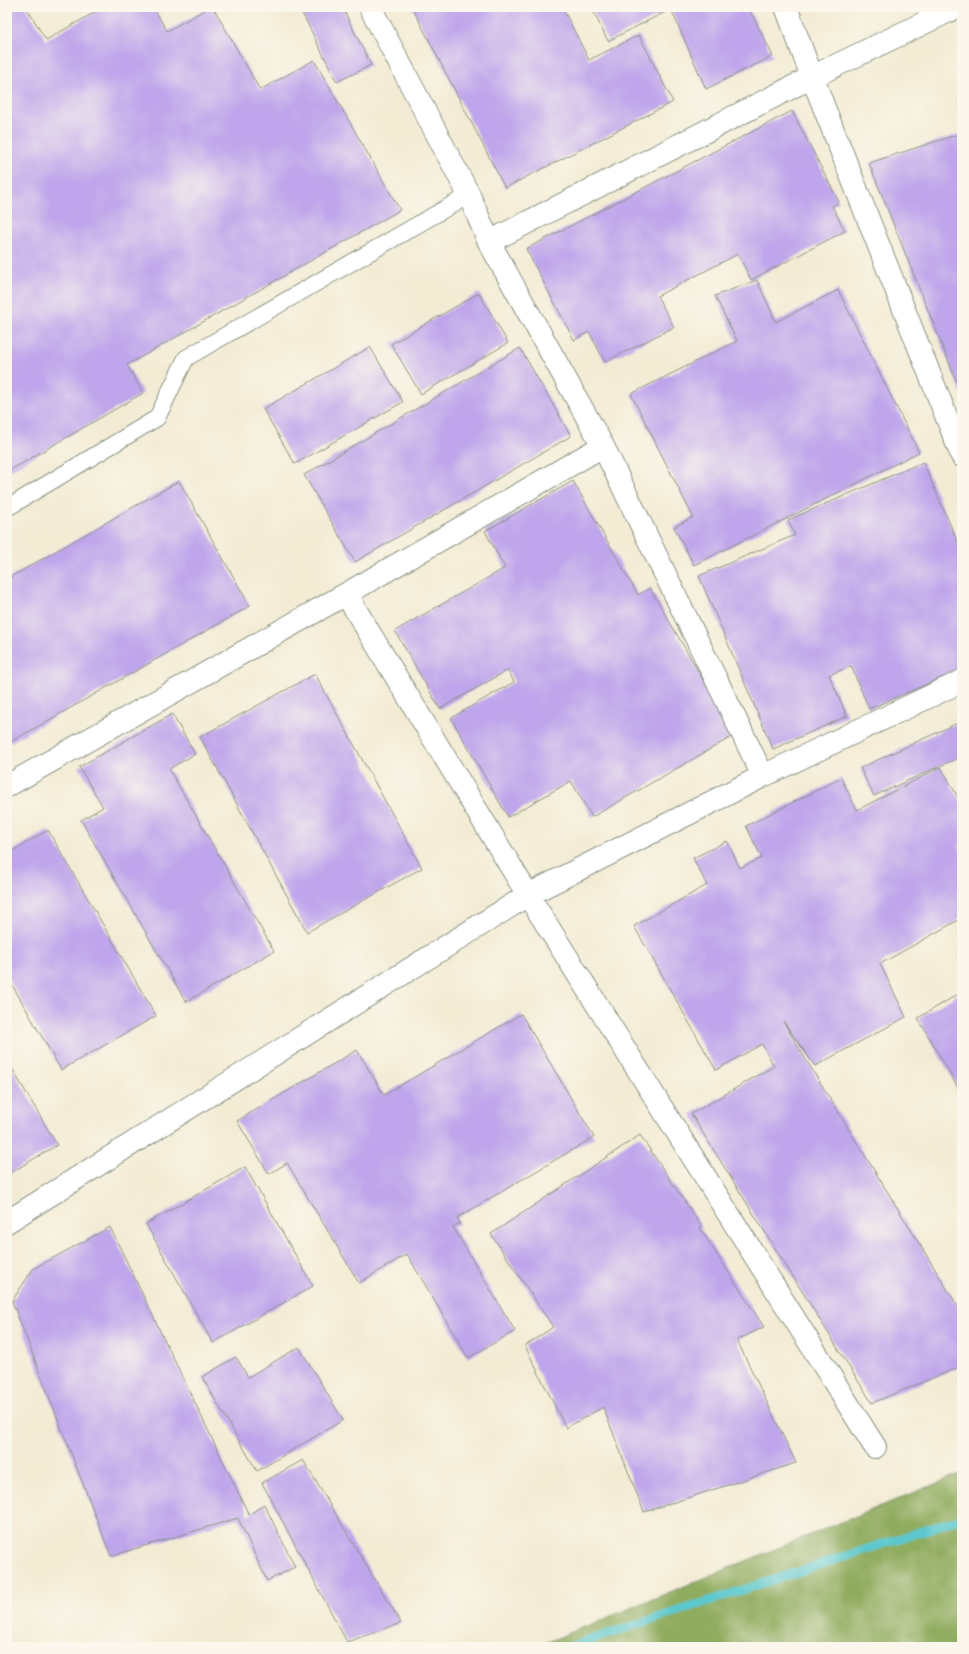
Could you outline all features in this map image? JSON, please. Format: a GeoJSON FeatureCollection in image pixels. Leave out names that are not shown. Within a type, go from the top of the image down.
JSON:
{"type":"FeatureCollection","features":[{"type":"Feature","properties":{"kind":"street"},"geometry":{"type":"LineString","coordinates":[[370,7],[469,195],[489,242],[603,446],[763,776]]}},
{"type":"Feature","properties":{"kind":"street"},"geometry":{"type":"LineString","coordinates":[[786,7],[812,77],[962,456]]}},
{"type":"Feature","properties":{"kind":"street"},"geometry":{"type":"LineString","coordinates":[[489,242],[812,77],[958,7]]}},
{"type":"Feature","properties":{"kind":"street"},"geometry":{"type":"LineString","coordinates":[[7,786],[346,594],[603,446]]}},
{"type":"Feature","properties":{"kind":"street"},"geometry":{"type":"LineString","coordinates":[[346,594],[528,895],[875,1447]]}},
{"type":"Feature","properties":{"kind":"street"},"geometry":{"type":"LineString","coordinates":[[7,1222],[528,895],[763,776],[962,681]]}},
{"type":"Feature","properties":{"kind":"lane"},"geometry":{"type":"LineString","coordinates":[[7,508],[157,418],[186,358],[469,195]]}},
{"type":"Feature","properties":{"kind":"green space"},"geometry":{"type":"Polygon","coordinates":[[[962,1473],[962,1647],[535,1647],[962,1473]]]}},
{"type":"Feature","properties":{"kind":"building"},"geometry":{"type":"Polygon","coordinates":[[[7,7],[26,7],[46,40],[104,7],[153,7],[167,31],[210,7],[213,7],[260,90],[314,60],[400,210],[127,365],[143,393],[7,472],[7,7]]]}},
{"type":"Feature","properties":{"kind":"building"},"geometry":{"type":"Polygon","coordinates":[[[299,7],[342,7],[371,65],[337,82],[299,7]]]}},
{"type":"Feature","properties":{"kind":"building"},"geometry":{"type":"Polygon","coordinates":[[[412,7],[562,7],[589,60],[639,35],[673,102],[505,188],[412,7]]]}},
{"type":"Feature","properties":{"kind":"building"},"geometry":{"type":"Polygon","coordinates":[[[591,7],[748,7],[773,56],[706,89],[671,9],[608,41],[591,7]]]}},
{"type":"Feature","properties":{"kind":"building"},"geometry":{"type":"Polygon","coordinates":[[[792,111],[839,202],[832,206],[845,231],[751,280],[738,254],[657,296],[674,327],[605,362],[589,332],[574,340],[526,249],[792,111]]]}},
{"type":"Feature","properties":{"kind":"building"},"geometry":{"type":"Polygon","coordinates":[[[962,133],[962,395],[869,163],[962,133]]]}},
{"type":"Feature","properties":{"kind":"building"},"geometry":{"type":"Polygon","coordinates":[[[757,280],[776,322],[838,290],[919,452],[694,565],[674,527],[693,517],[631,394],[737,341],[715,296],[757,280]]]}},
{"type":"Feature","properties":{"kind":"building"},"geometry":{"type":"Polygon","coordinates":[[[479,293],[508,343],[421,394],[391,344],[479,293]]]}},
{"type":"Feature","properties":{"kind":"building"},"geometry":{"type":"Polygon","coordinates":[[[370,347],[403,402],[295,464],[263,409],[370,347]]]}},
{"type":"Feature","properties":{"kind":"building"},"geometry":{"type":"Polygon","coordinates":[[[520,348],[571,436],[355,562],[304,475],[520,348]]]}},
{"type":"Feature","properties":{"kind":"building"},"geometry":{"type":"Polygon","coordinates":[[[923,462],[962,552],[962,669],[869,709],[851,666],[829,675],[847,716],[773,749],[699,576],[795,535],[788,520],[923,462]]]}},
{"type":"Feature","properties":{"kind":"building"},"geometry":{"type":"Polygon","coordinates":[[[179,481],[250,606],[7,744],[7,579],[179,481]]]}},
{"type":"Feature","properties":{"kind":"building"},"geometry":{"type":"Polygon","coordinates":[[[573,481],[638,595],[650,588],[735,735],[592,817],[571,781],[508,817],[451,718],[514,682],[508,670],[440,709],[395,631],[505,568],[485,531],[573,481]]]}},
{"type":"Feature","properties":{"kind":"building"},"geometry":{"type":"Polygon","coordinates":[[[315,674],[422,868],[307,932],[200,737],[315,674]]]}},
{"type":"Feature","properties":{"kind":"building"},"geometry":{"type":"Polygon","coordinates":[[[172,714],[195,754],[169,769],[274,951],[186,1002],[81,820],[103,807],[79,767],[172,714]]]}},
{"type":"Feature","properties":{"kind":"building"},"geometry":{"type":"Polygon","coordinates":[[[962,721],[962,756],[874,796],[860,768],[962,721]]]}},
{"type":"Feature","properties":{"kind":"building"},"geometry":{"type":"Polygon","coordinates":[[[941,767],[962,804],[962,844],[959,846],[962,852],[962,918],[880,964],[906,1017],[815,1066],[783,1021],[962,1313],[962,1366],[872,1403],[691,1114],[774,1066],[762,1044],[716,1070],[634,926],[707,885],[693,858],[727,841],[740,868],[762,858],[746,826],[841,778],[857,810],[941,767]]]}},
{"type":"Feature","properties":{"kind":"building"},"geometry":{"type":"Polygon","coordinates":[[[48,830],[156,1016],[61,1070],[7,976],[7,854],[48,830]]]}},
{"type":"Feature","properties":{"kind":"building"},"geometry":{"type":"Polygon","coordinates":[[[962,992],[962,1095],[918,1018],[962,992]]]}},
{"type":"Feature","properties":{"kind":"building"},"geometry":{"type":"Polygon","coordinates":[[[521,1014],[594,1137],[457,1218],[460,1223],[453,1227],[515,1331],[468,1358],[407,1254],[359,1283],[287,1163],[269,1174],[237,1121],[357,1050],[384,1095],[521,1014]]]}},
{"type":"Feature","properties":{"kind":"building"},"geometry":{"type":"Polygon","coordinates":[[[7,1060],[57,1145],[7,1175],[7,1060]]]}},
{"type":"Feature","properties":{"kind":"building"},"geometry":{"type":"Polygon","coordinates":[[[640,1135],[702,1227],[700,1228],[764,1327],[737,1340],[796,1463],[644,1512],[603,1407],[566,1428],[525,1346],[553,1327],[491,1234],[640,1135]]]}},
{"type":"Feature","properties":{"kind":"building"},"geometry":{"type":"Polygon","coordinates":[[[245,1167],[313,1286],[213,1343],[146,1224],[245,1167]]]}},
{"type":"Feature","properties":{"kind":"building"},"geometry":{"type":"Polygon","coordinates":[[[110,1227],[249,1515],[264,1504],[295,1567],[267,1581],[238,1518],[111,1556],[12,1301],[33,1269],[110,1227]]]}},
{"type":"Feature","properties":{"kind":"building"},"geometry":{"type":"Polygon","coordinates":[[[299,1347],[343,1420],[257,1471],[202,1377],[236,1357],[248,1377],[299,1347]]]}},
{"type":"Feature","properties":{"kind":"building"},"geometry":{"type":"Polygon","coordinates":[[[303,1460],[401,1623],[347,1642],[262,1483],[303,1460]]]}},
{"type":"Feature","properties":{"kind":"waterway"},"geometry":{"type":"LineString","coordinates":[[569,1647],[962,1518]]}}]}
